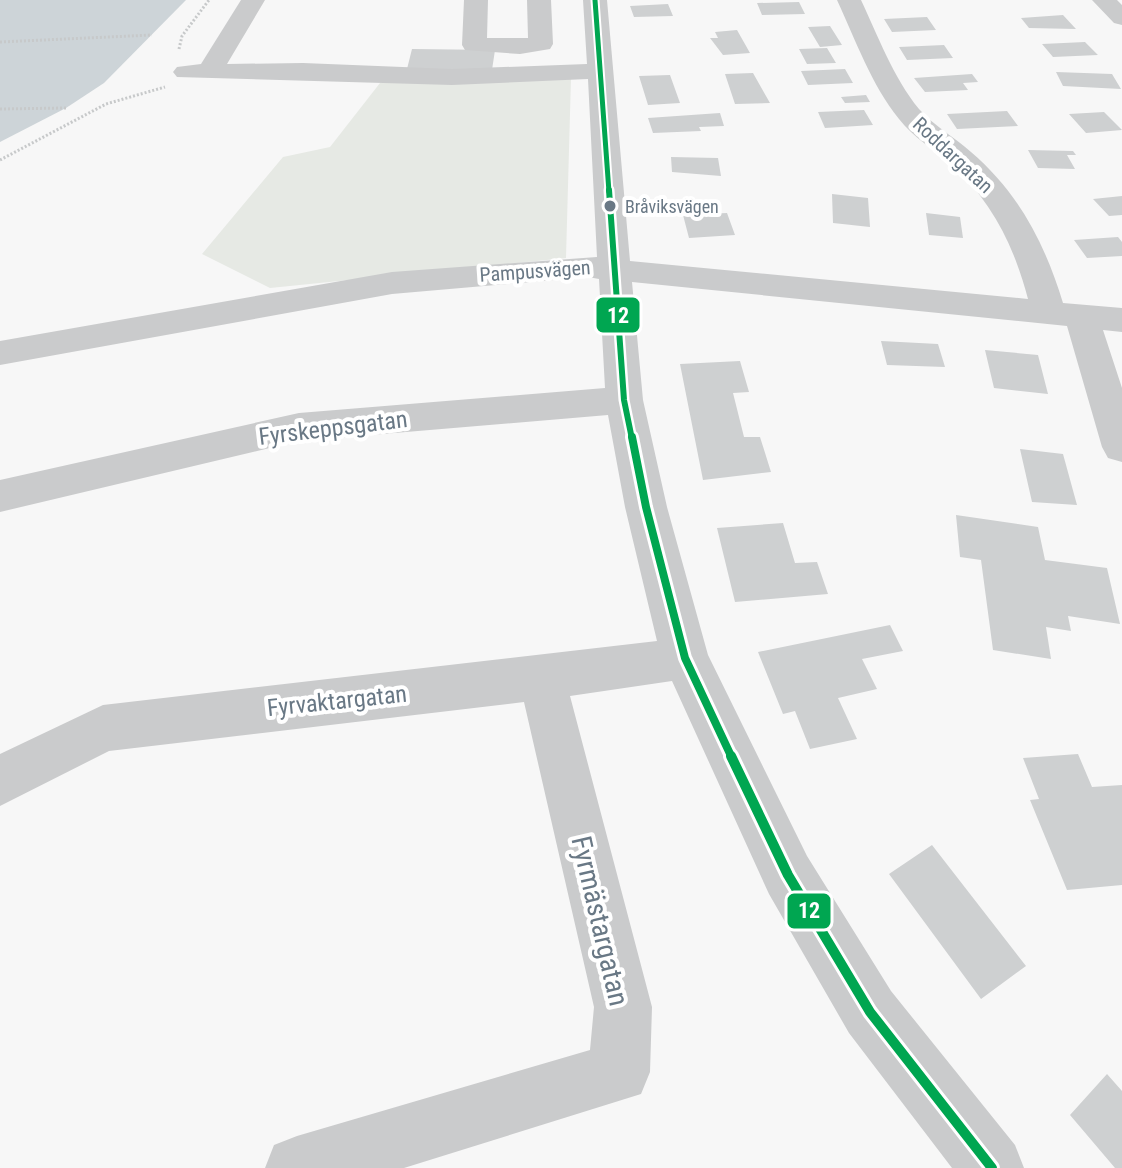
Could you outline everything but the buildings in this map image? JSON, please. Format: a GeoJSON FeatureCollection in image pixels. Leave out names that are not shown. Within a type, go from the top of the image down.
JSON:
{"type":"FeatureCollection","features":[{"type":"Feature","properties":{"kind":"street"},"geometry":{"type":"LineString","coordinates":[[197,72],[253,0]]}},
{"type":"Feature","properties":{"kind":"street"},"geometry":{"type":"LineString","coordinates":[[476,0],[474,45],[520,47],[541,44],[539,0]]}},
{"type":"Feature","properties":{"kind":"street"},"geometry":{"type":"LineString","coordinates":[[595,0],[624,400],[646,507],[685,658],[788,875],[861,999],[992,1168]]}},
{"type":"Feature","properties":{"kind":"street","name":"Roddargatan"},"geometry":{"type":"LineString","coordinates":[[849,0],[892,89],[909,114],[992,188],[1016,221],[1065,314],[1122,447]]}},
{"type":"Feature","properties":{"kind":"street"},"geometry":{"type":"LineString","coordinates":[[1104,0],[1122,18]]}},
{"type":"Feature","properties":{"kind":"street"},"geometry":{"type":"LineString","coordinates":[[520,47],[520,76]]}},
{"type":"Feature","properties":{"kind":"street"},"geometry":{"type":"LineString","coordinates":[[197,72],[520,76],[601,71]]}},
{"type":"Feature","properties":{"kind":"street","name":"Pampusvägen"},"geometry":{"type":"LineString","coordinates":[[0,353],[265,303],[392,283],[615,267],[1122,320]]}},
{"type":"Feature","properties":{"kind":"street","name":"Fyrskeppsgatan"},"geometry":{"type":"LineString","coordinates":[[0,496],[299,427],[624,400]]}},
{"type":"Feature","properties":{"kind":"street","name":"Fyrvaktargatan"},"geometry":{"type":"LineString","coordinates":[[0,781],[103,728],[542,678],[685,658]]}},
{"type":"Feature","properties":{"kind":"street","name":"Fyrmästargatan"},"geometry":{"type":"LineString","coordinates":[[297,1168],[619,1072],[623,1007],[542,678]]}},
{"type":"Feature","properties":{"kind":"path"},"geometry":{"type":"LineString","coordinates":[[0,160],[106,104],[170,85],[197,72],[179,43],[209,0]]}},
{"type":"Feature","properties":{"kind":"path"},"geometry":{"type":"LineString","coordinates":[[0,42],[152,35]]}},
{"type":"Feature","properties":{"kind":"path"},"geometry":{"type":"LineString","coordinates":[[0,109],[66,108]]}},
{"type":"Feature","properties":{"kind":"shaded area"},"geometry":{"type":"Polygon","coordinates":[[[0,0],[186,0],[104,83],[66,108],[0,142],[0,0]]]}},
{"type":"Feature","properties":{"kind":"shaded area"},"geometry":{"type":"Polygon","coordinates":[[[571,78],[566,258],[270,288],[202,254],[283,157],[330,147],[380,83],[571,78]]]}},
{"type":"Feature","properties":{"kind":"transit line","name":"12"},"geometry":{"type":"LineString","coordinates":[[595,0],[624,400],[646,507],[685,658],[788,875],[870,1012],[992,1168]]}},
{"type":"Feature","properties":{"kind":"place","name":"Bråviksvägen"},"geometry":{"type":"Point","coordinates":[610,206]}}]}
